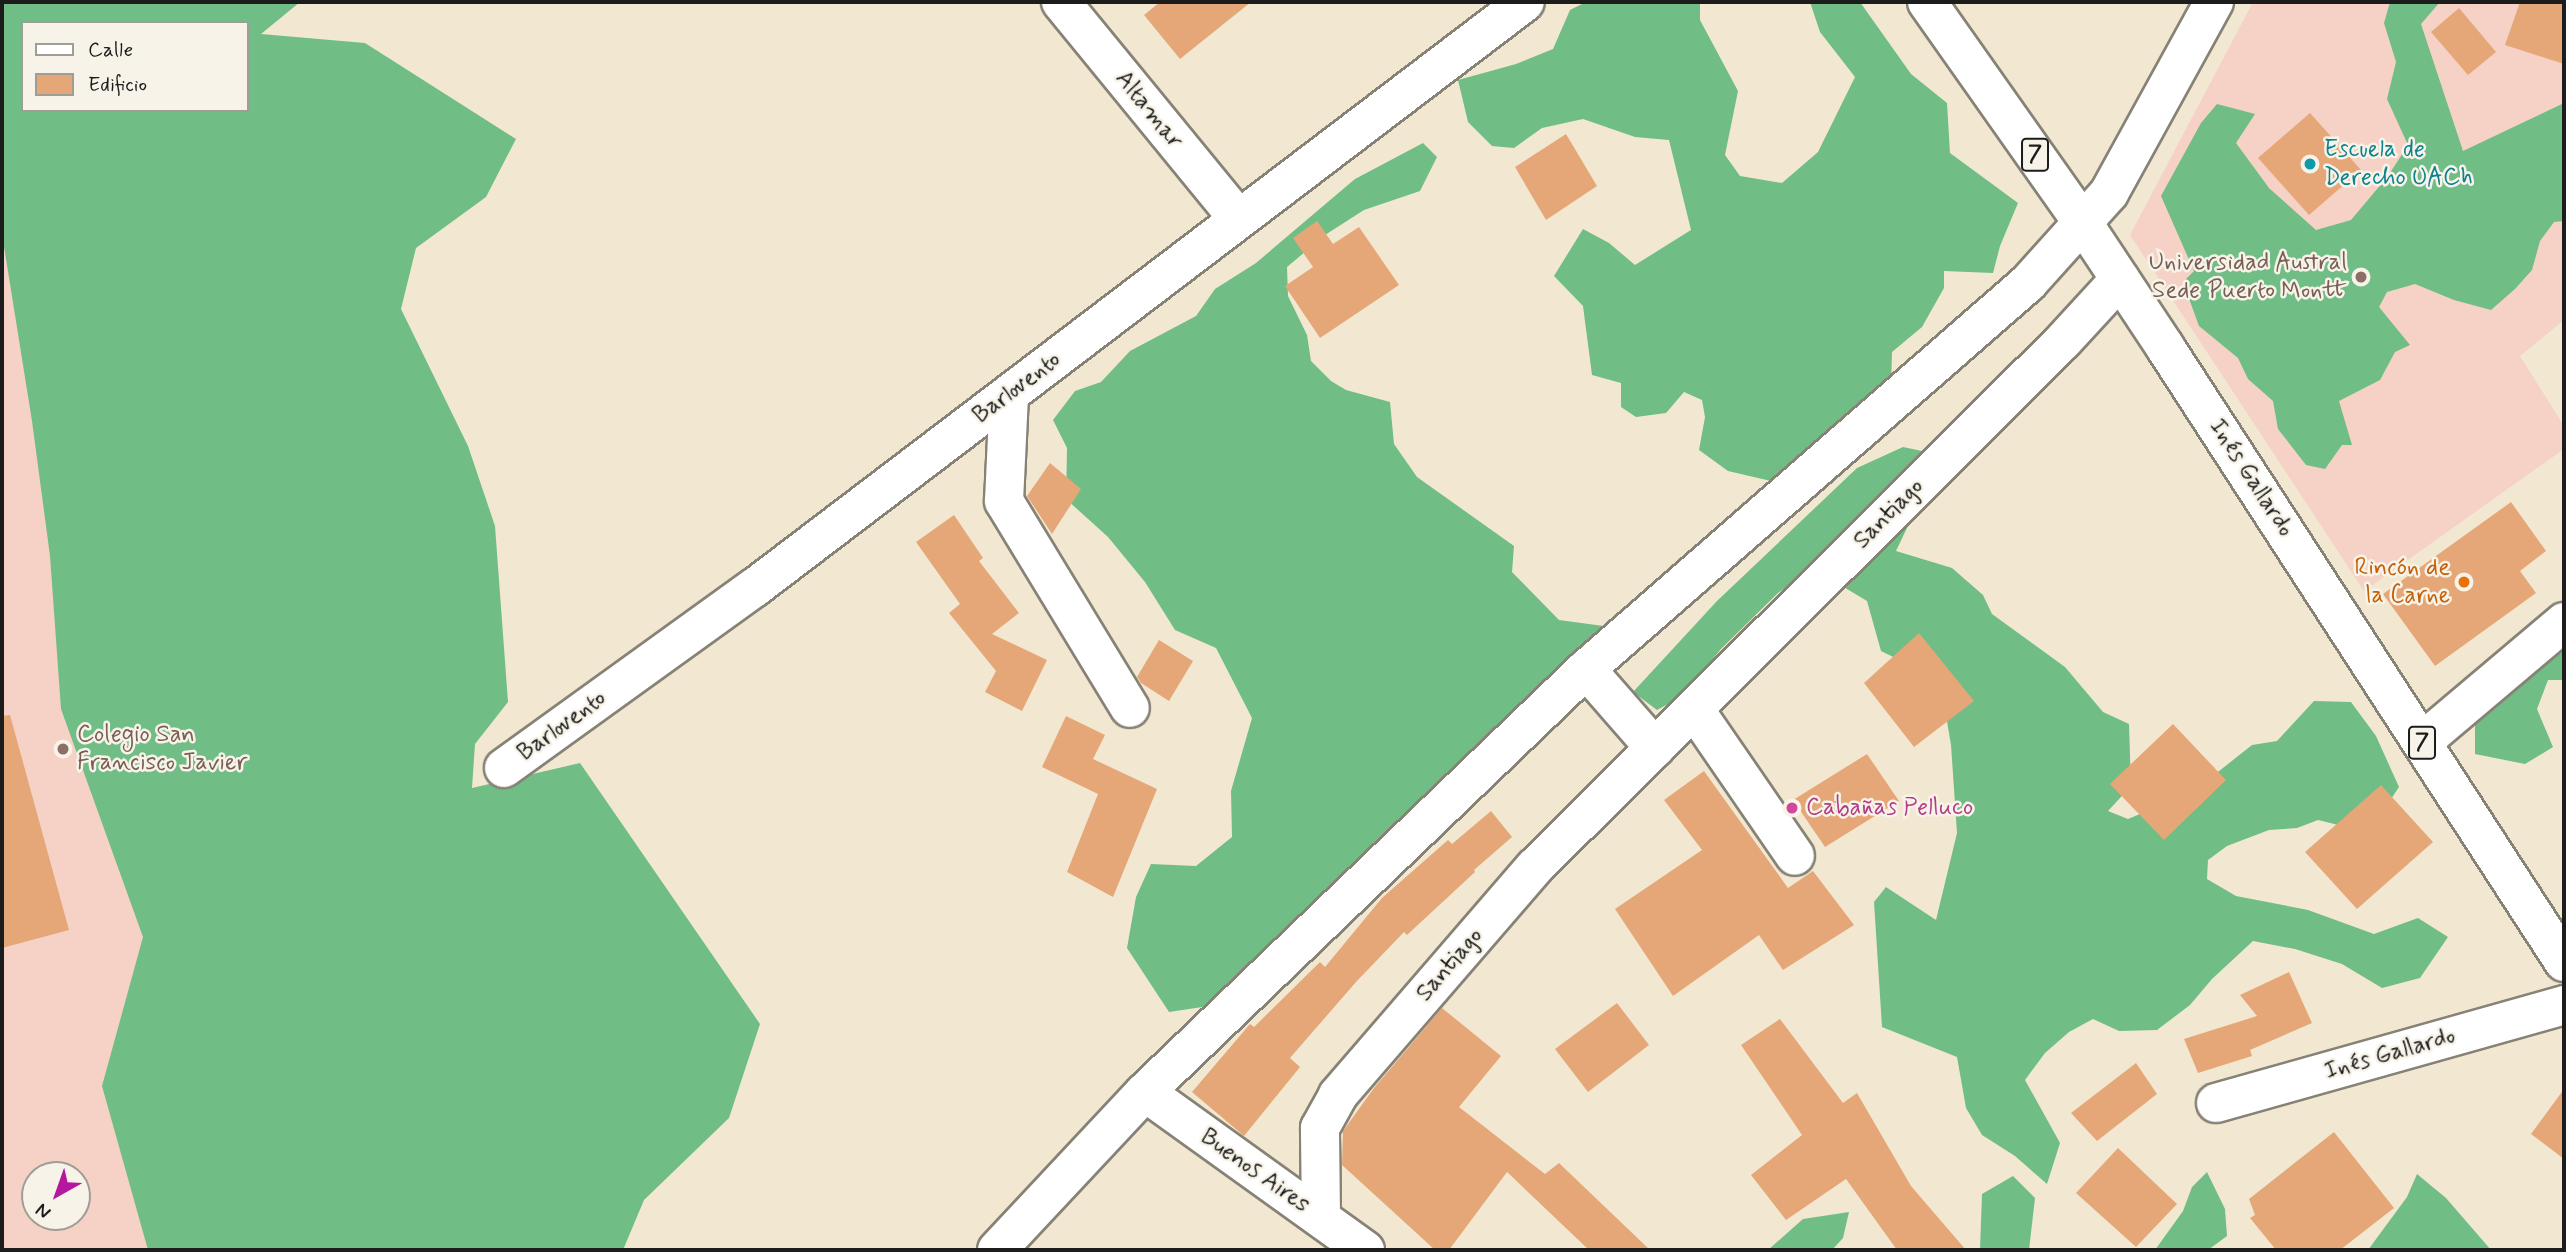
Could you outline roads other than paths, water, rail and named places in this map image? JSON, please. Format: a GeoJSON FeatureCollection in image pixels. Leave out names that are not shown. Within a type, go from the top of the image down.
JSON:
{"type":"FeatureCollection","features":[{"type":"Feature","properties":{"kind":"main road","name":"Altamar"},"geometry":{"type":"LineString","coordinates":[[1061,2],[1238,218]]}},
{"type":"Feature","properties":{"kind":"main road","name":"Barlovento"},"geometry":{"type":"LineString","coordinates":[[504,768],[754,588],[1525,2]]}},
{"type":"Feature","properties":{"kind":"main road","name":"Inés Gallardo"},"geometry":{"type":"LineString","coordinates":[[1927,2],[2083,223],[2422,742],[2561,949]]}},
{"type":"Feature","properties":{"kind":"main road"},"geometry":{"type":"LineString","coordinates":[[997,1250],[1145,1092],[1586,669],[2028,283],[2109,193],[2214,2]]}},
{"type":"Feature","properties":{"kind":"main road","name":"Santiago"},"geometry":{"type":"LineString","coordinates":[[1321,1216],[1320,1128],[1338,1095],[1535,867],[2063,341],[2120,279]]}},
{"type":"Feature","properties":{"kind":"main road"},"geometry":{"type":"LineString","coordinates":[[1009,395],[1004,501],[1130,708]]}},
{"type":"Feature","properties":{"kind":"main road"},"geometry":{"type":"LineString","coordinates":[[2422,742],[2564,622]]}},
{"type":"Feature","properties":{"kind":"main road"},"geometry":{"type":"LineString","coordinates":[[1586,669],[1655,748]]}},
{"type":"Feature","properties":{"kind":"main road"},"geometry":{"type":"LineString","coordinates":[[1694,709],[1795,856]]}},
{"type":"Feature","properties":{"kind":"main road","name":"Inés Gallardo"},"geometry":{"type":"LineString","coordinates":[[2216,1103],[2564,1004]]}},
{"type":"Feature","properties":{"kind":"main road","name":"Buenos Aires"},"geometry":{"type":"LineString","coordinates":[[1145,1092],[1365,1250]]}},
{"type":"Feature","properties":{"kind":"place","name":"Escuela de Derecho UACh"},"geometry":{"type":"Point","coordinates":[2310,164]}},
{"type":"Feature","properties":{"kind":"place","name":"Universidad Austral Sede Puerto Montt"},"geometry":{"type":"Point","coordinates":[2361,277]}},
{"type":"Feature","properties":{"kind":"place","name":"Rincón de la Carne"},"geometry":{"type":"Point","coordinates":[2464,582]}},
{"type":"Feature","properties":{"kind":"place","name":"Colegio San Francisco Javier"},"geometry":{"type":"Point","coordinates":[63,749]}},
{"type":"Feature","properties":{"kind":"place","name":"Cabañas Pelluco"},"geometry":{"type":"Point","coordinates":[1792,808]}}]}
